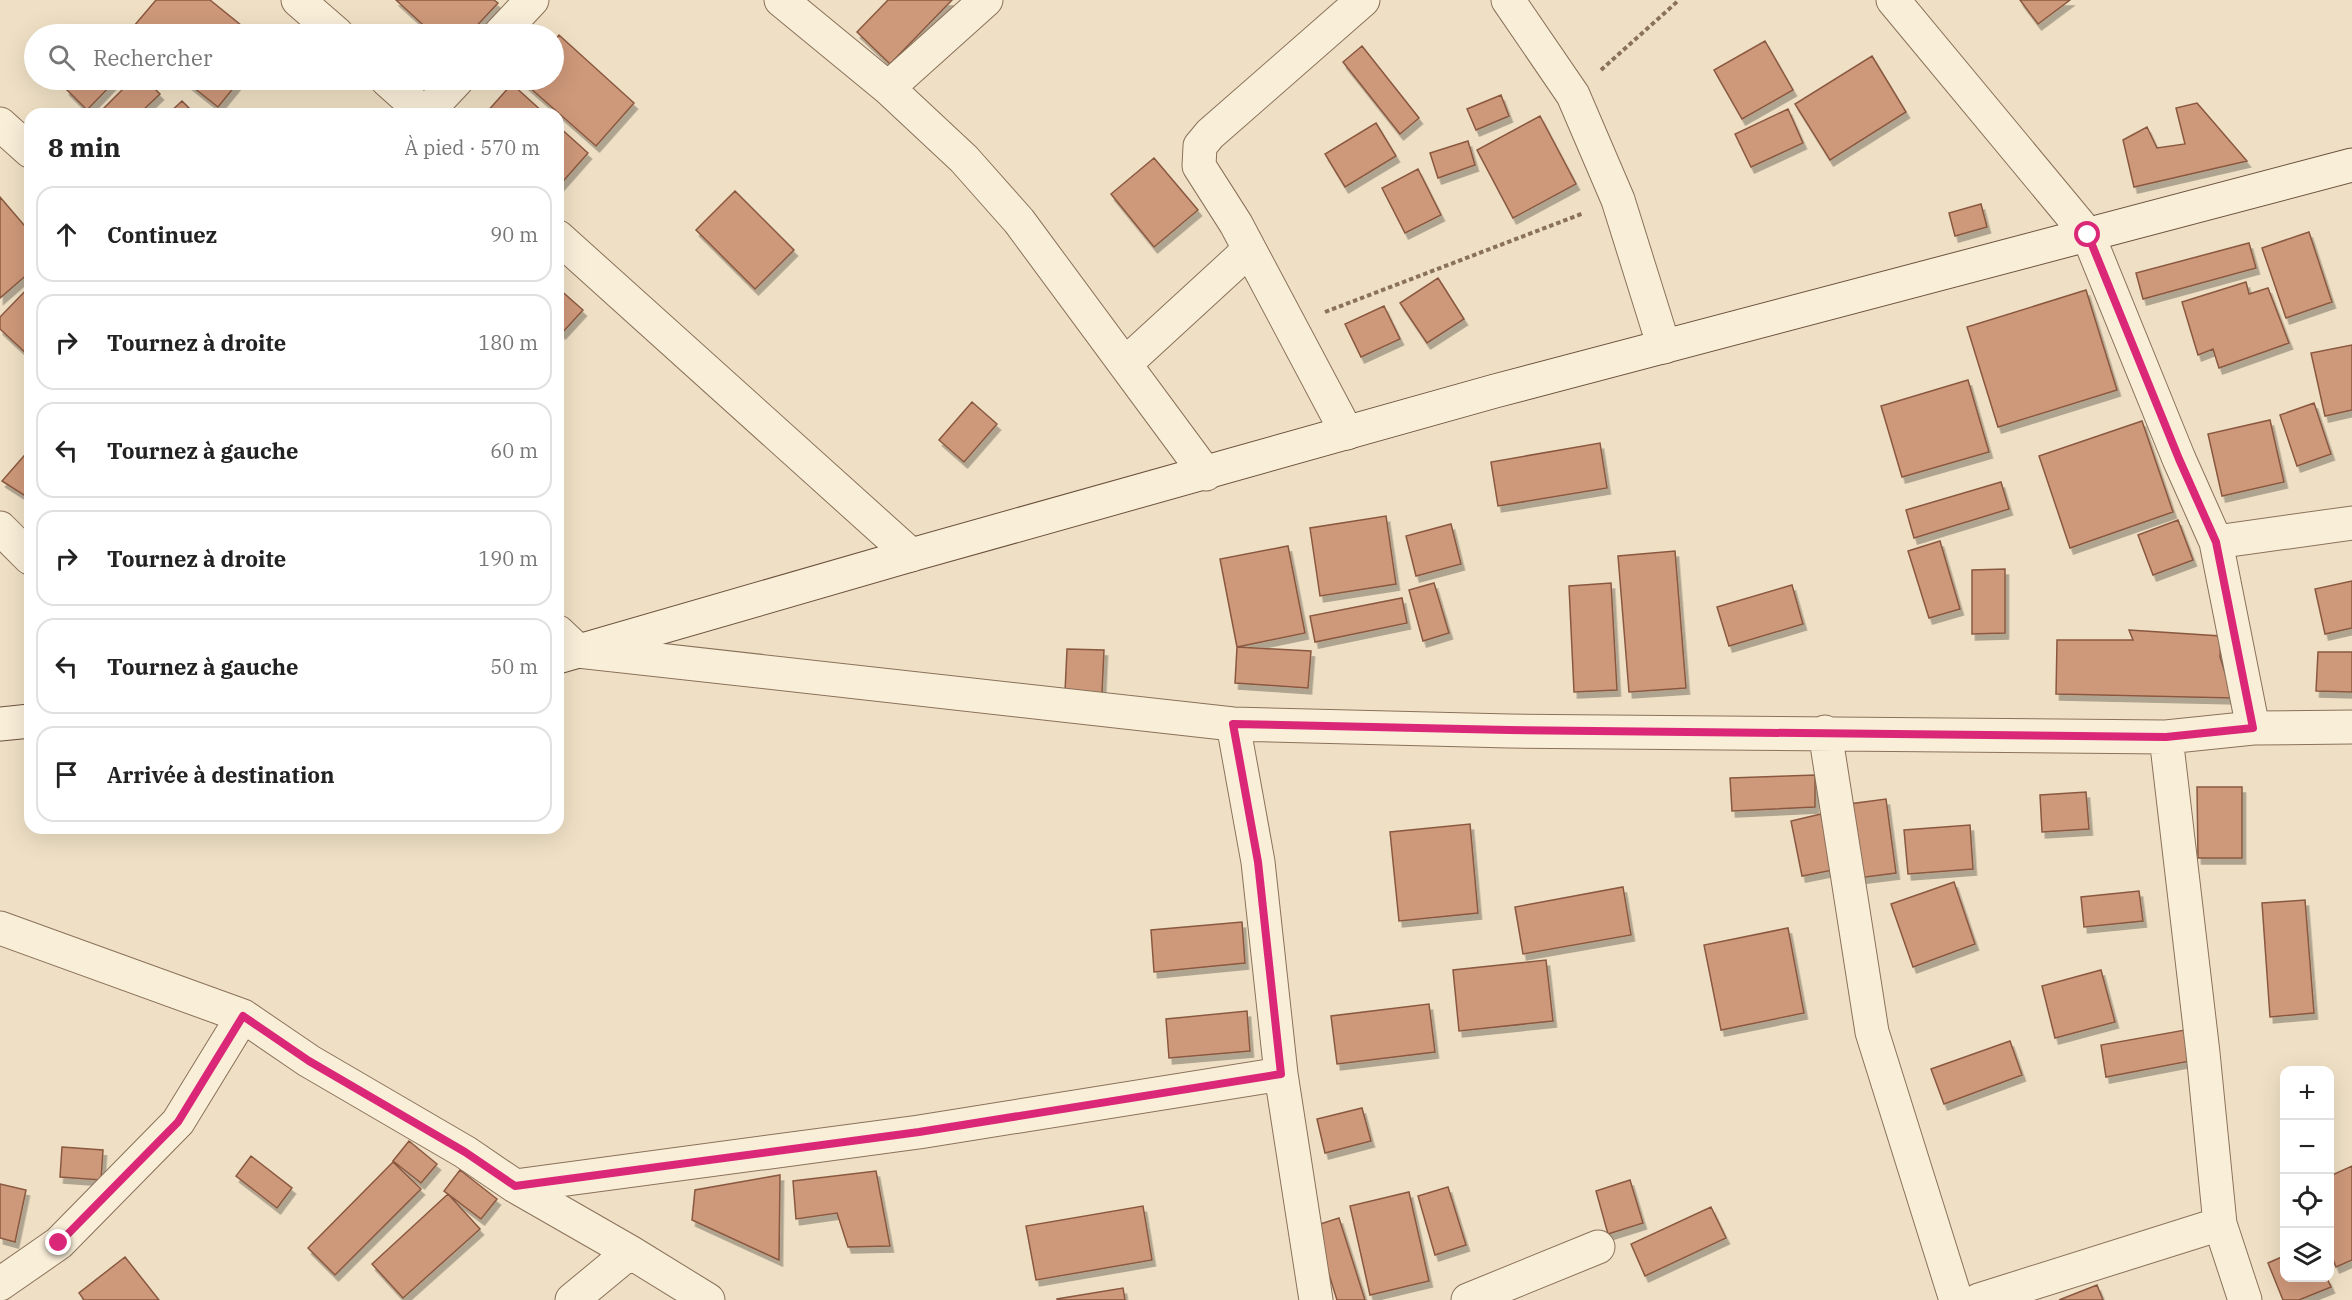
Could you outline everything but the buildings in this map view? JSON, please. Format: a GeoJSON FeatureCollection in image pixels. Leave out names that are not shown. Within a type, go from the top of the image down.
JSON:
{"type":"FeatureCollection","features":[{"type":"Feature","properties":{"kind":"street"},"geometry":{"type":"LineString","coordinates":[[298,0],[326,24]]}},
{"type":"Feature","properties":{"kind":"street"},"geometry":{"type":"LineString","coordinates":[[509,24],[532,0]]}},
{"type":"Feature","properties":{"kind":"street"},"geometry":{"type":"LineString","coordinates":[[781,0],[888,88],[964,159],[1019,222],[1126,363],[1206,474]]}},
{"type":"Feature","properties":{"kind":"street"},"geometry":{"type":"LineString","coordinates":[[888,88],[986,0]]}},
{"type":"Feature","properties":{"kind":"street"},"geometry":{"type":"LineString","coordinates":[[1347,433],[1236,224],[1200,166],[1200,146],[1210,134],[1363,0]]}},
{"type":"Feature","properties":{"kind":"street"},"geometry":{"type":"LineString","coordinates":[[1508,0],[1573,94],[1618,200],[1664,347]]}},
{"type":"Feature","properties":{"kind":"street"},"geometry":{"type":"LineString","coordinates":[[1893,0],[2088,235],[2179,459],[2216,542],[2253,728]]}},
{"type":"Feature","properties":{"kind":"street"},"geometry":{"type":"LineString","coordinates":[[398,90],[418,108]]}},
{"type":"Feature","properties":{"kind":"street"},"geometry":{"type":"LineString","coordinates":[[431,108],[448,90]]}},
{"type":"Feature","properties":{"kind":"street"},"geometry":{"type":"LineString","coordinates":[[0,124],[24,146]]}},
{"type":"Feature","properties":{"kind":"street"},"geometry":{"type":"LineString","coordinates":[[565,647],[911,555],[1664,347],[2352,165]]}},
{"type":"Feature","properties":{"kind":"street"},"geometry":{"type":"LineString","coordinates":[[564,242],[911,555]]}},
{"type":"Feature","properties":{"kind":"street"},"geometry":{"type":"LineString","coordinates":[[1126,363],[1249,250]]}},
{"type":"Feature","properties":{"kind":"street"},"geometry":{"type":"LineString","coordinates":[[2216,542],[2352,523]]}},
{"type":"Feature","properties":{"kind":"street"},"geometry":{"type":"LineString","coordinates":[[0,528],[24,552]]}},
{"type":"Feature","properties":{"kind":"street"},"geometry":{"type":"LineString","coordinates":[[565,647],[1233,724],[1509,730],[2166,737],[2253,728],[2352,727]]}},
{"type":"Feature","properties":{"kind":"street"},"geometry":{"type":"LineString","coordinates":[[0,724],[24,722]]}},
{"type":"Feature","properties":{"kind":"street"},"geometry":{"type":"LineString","coordinates":[[1233,724],[1258,862],[1281,1074],[1316,1300]]}},
{"type":"Feature","properties":{"kind":"street"},"geometry":{"type":"LineString","coordinates":[[1825,732],[1872,1032],[1956,1300]]}},
{"type":"Feature","properties":{"kind":"street"},"geometry":{"type":"LineString","coordinates":[[2166,737],[2203,1053],[2220,1224],[2245,1300]]}},
{"type":"Feature","properties":{"kind":"street"},"geometry":{"type":"LineString","coordinates":[[0,928],[243,1016],[309,1061],[465,1152],[515,1186],[708,1300]]}},
{"type":"Feature","properties":{"kind":"street"},"geometry":{"type":"LineString","coordinates":[[0,1284],[59,1243],[178,1122],[243,1016]]}},
{"type":"Feature","properties":{"kind":"street"},"geometry":{"type":"LineString","coordinates":[[515,1186],[919,1132],[1281,1074]]}},
{"type":"Feature","properties":{"kind":"street"},"geometry":{"type":"LineString","coordinates":[[1980,1300],[2220,1224]]}},
{"type":"Feature","properties":{"kind":"street"},"geometry":{"type":"LineString","coordinates":[[1468,1300],[1598,1247]]}},
{"type":"Feature","properties":{"kind":"street"},"geometry":{"type":"LineString","coordinates":[[572,1300],[630,1252]]}},
{"type":"Feature","properties":{"kind":"path"},"geometry":{"type":"LineString","coordinates":[[1573,94],[1679,0]]}},
{"type":"Feature","properties":{"kind":"path"},"geometry":{"type":"LineString","coordinates":[[1291,325],[1618,200]]}},
{"type":"Feature","properties":{"kind":"route"},"geometry":{"type":"LineString","coordinates":[[59,1243],[178,1122],[243,1016],[309,1061],[465,1152],[515,1186],[919,1132],[1281,1074],[1274,990],[1258,862],[1233,724],[1509,730],[2166,737],[2253,728],[2216,542],[2179,459],[2088,235]]}}]}
